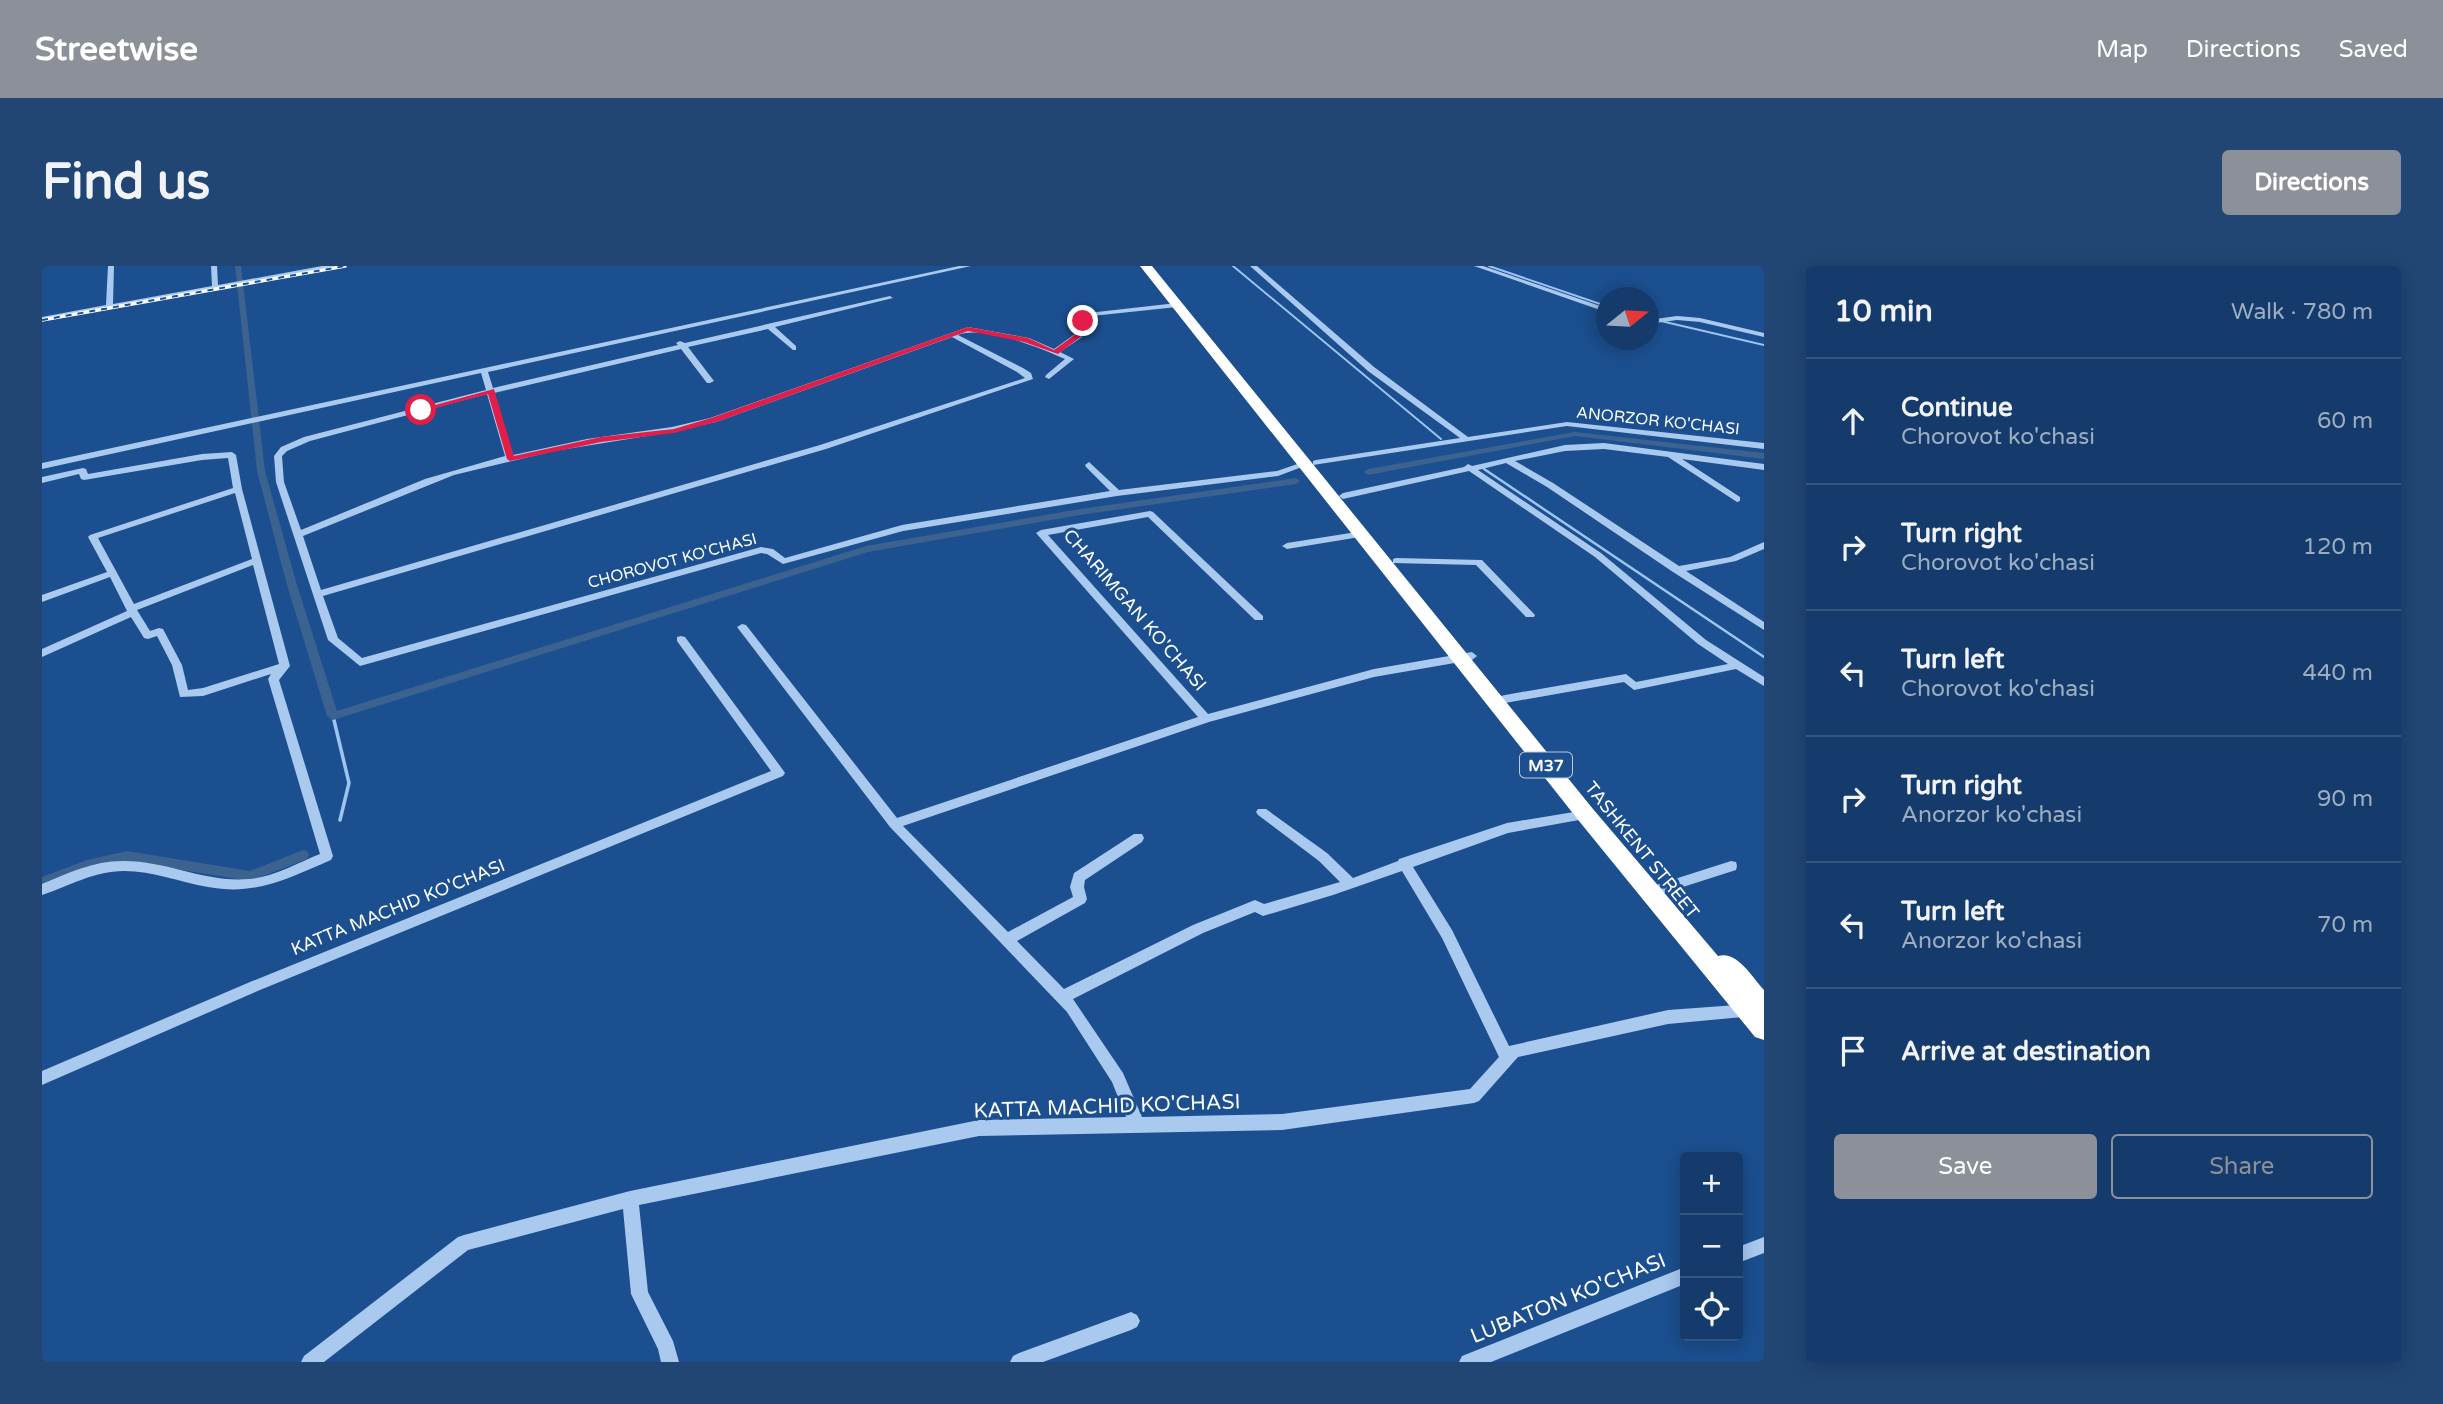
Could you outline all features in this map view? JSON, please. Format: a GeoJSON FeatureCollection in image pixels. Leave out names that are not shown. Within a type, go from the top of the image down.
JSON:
{"type":"FeatureCollection","features":[{"type":"Feature","properties":{"kind":"highway","name":"M37"},"geometry":{"type":"LineString","coordinates":[[1146,266],[1311,463]]}},
{"type":"Feature","properties":{"kind":"highway","name":"M37"},"geometry":{"type":"LineString","coordinates":[[1155,266],[1338,497]]}},
{"type":"Feature","properties":{"kind":"highway","name":"TASHKENT STREET"},"geometry":{"type":"LineString","coordinates":[[1338,497],[1363,534],[1466,657],[1505,699],[1759,1009],[1764,1028]]}},
{"type":"Feature","properties":{"kind":"highway","name":"TASHKENT STREET"},"geometry":{"type":"LineString","coordinates":[[1338,497],[1396,561],[1586,815],[1759,1009]]}},
{"type":"Feature","properties":{"kind":"street"},"geometry":{"type":"LineString","coordinates":[[109,307],[111,266]]}},
{"type":"Feature","properties":{"kind":"street"},"geometry":{"type":"LineString","coordinates":[[214,266],[215,288]]}},
{"type":"Feature","properties":{"kind":"street"},"geometry":{"type":"LineString","coordinates":[[258,266],[259,279]]}},
{"type":"Feature","properties":{"kind":"street"},"geometry":{"type":"LineString","coordinates":[[283,266],[282,272],[289,274]]}},
{"type":"Feature","properties":{"kind":"street"},"geometry":{"type":"LineString","coordinates":[[42,319],[333,266]]}},
{"type":"Feature","properties":{"kind":"street"},"geometry":{"type":"LineString","coordinates":[[42,466],[968,266]]}},
{"type":"Feature","properties":{"kind":"street"},"geometry":{"type":"LineString","coordinates":[[1252,266],[1371,369],[1465,438]]}},
{"type":"Feature","properties":{"kind":"street"},"geometry":{"type":"LineString","coordinates":[[1477,266],[1596,307]]}},
{"type":"Feature","properties":{"kind":"street","name":"CHOROVOT KO'CHASI"},"geometry":{"type":"LineString","coordinates":[[890,298],[491,391],[307,439],[284,449],[278,456],[280,482],[333,640],[360,662],[748,553],[770,551],[783,561],[902,528],[1117,493]]}},
{"type":"Feature","properties":{"kind":"street"},"geometry":{"type":"LineString","coordinates":[[1055,352],[1079,335],[1077,331],[1090,314],[1177,305]]}},
{"type":"Feature","properties":{"kind":"street"},"geometry":{"type":"LineString","coordinates":[[1659,321],[1700,320],[1764,335]]}},
{"type":"Feature","properties":{"kind":"street"},"geometry":{"type":"LineString","coordinates":[[771,326],[793,348]]}},
{"type":"Feature","properties":{"kind":"street"},"geometry":{"type":"LineString","coordinates":[[299,534],[330,524],[432,480],[510,459],[601,440],[687,427],[766,399],[782,397],[968,329],[1026,340],[1070,359],[1049,377]]}},
{"type":"Feature","properties":{"kind":"street"},"geometry":{"type":"LineString","coordinates":[[671,331],[710,381]]}},
{"type":"Feature","properties":{"kind":"street"},"geometry":{"type":"LineString","coordinates":[[319,594],[836,443],[1029,379],[1028,375],[1020,370],[953,335]]}},
{"type":"Feature","properties":{"kind":"street"},"geometry":{"type":"LineString","coordinates":[[484,371],[510,459]]}},
{"type":"Feature","properties":{"kind":"street","name":"ANORZOR KO'CHASI"},"geometry":{"type":"LineString","coordinates":[[1311,463],[1400,452],[1465,438],[1540,427],[1587,424],[1764,446]]}},
{"type":"Feature","properties":{"kind":"street"},"geometry":{"type":"LineString","coordinates":[[1338,497],[1565,448],[1604,446],[1764,467]]}},
{"type":"Feature","properties":{"kind":"street"},"geometry":{"type":"LineString","coordinates":[[1669,454],[1737,499]]}},
{"type":"Feature","properties":{"kind":"street"},"geometry":{"type":"LineString","coordinates":[[42,480],[83,471],[84,477],[202,457],[232,455],[238,489],[285,666]]}},
{"type":"Feature","properties":{"kind":"street"},"geometry":{"type":"LineString","coordinates":[[1507,460],[1550,485],[1764,627]]}},
{"type":"Feature","properties":{"kind":"street"},"geometry":{"type":"LineString","coordinates":[[1089,465],[1117,493],[1278,473],[1311,463]]}},
{"type":"Feature","properties":{"kind":"street"},"geometry":{"type":"LineString","coordinates":[[1468,467],[1598,555],[1702,642],[1735,666],[1764,682]]}},
{"type":"Feature","properties":{"kind":"street"},"geometry":{"type":"LineString","coordinates":[[238,489],[93,537],[148,636],[159,631],[177,665],[184,694],[203,692],[285,666]]}},
{"type":"Feature","properties":{"kind":"street","name":"CHARIMGAN KO'CHASI"},"geometry":{"type":"LineString","coordinates":[[1206,719],[1041,533],[1150,514],[1259,618]]}},
{"type":"Feature","properties":{"kind":"street"},"geometry":{"type":"LineString","coordinates":[[1287,546],[1363,534]]}},
{"type":"Feature","properties":{"kind":"street"},"geometry":{"type":"LineString","coordinates":[[1676,570],[1733,559],[1764,545]]}},
{"type":"Feature","properties":{"kind":"street"},"geometry":{"type":"LineString","coordinates":[[42,653],[132,611],[257,560]]}},
{"type":"Feature","properties":{"kind":"street"},"geometry":{"type":"LineString","coordinates":[[1396,561],[1479,562],[1530,615]]}},
{"type":"Feature","properties":{"kind":"street"},"geometry":{"type":"LineString","coordinates":[[42,599],[112,573]]}},
{"type":"Feature","properties":{"kind":"street"},"geometry":{"type":"LineString","coordinates":[[742,627],[894,824],[1063,997],[1118,1078],[1137,1125]]}},
{"type":"Feature","properties":{"kind":"street","name":"KATTA MACHID KO'CHASI"},"geometry":{"type":"LineString","coordinates":[[42,1078],[255,986],[779,773],[681,639]]}},
{"type":"Feature","properties":{"kind":"street","name":"CHARIMGAN KO'CHASI"},"geometry":{"type":"LineString","coordinates":[[894,824],[1206,719],[1374,673],[1466,657]]}},
{"type":"Feature","properties":{"kind":"street"},"geometry":{"type":"LineString","coordinates":[[42,890],[109,867],[138,868],[203,881],[251,884],[327,856],[273,679],[285,666]]}},
{"type":"Feature","properties":{"kind":"street"},"geometry":{"type":"LineString","coordinates":[[1505,699],[1626,678],[1634,686],[1735,666]]}},
{"type":"Feature","properties":{"kind":"street"},"geometry":{"type":"LineString","coordinates":[[1262,811],[1323,857],[1349,883]]}},
{"type":"Feature","properties":{"kind":"street"},"geometry":{"type":"LineString","coordinates":[[1063,997],[1234,913],[1255,906],[1263,910],[1507,828],[1586,815]]}},
{"type":"Feature","properties":{"kind":"street"},"geometry":{"type":"LineString","coordinates":[[1008,939],[1080,899],[1077,887],[1079,877],[1138,838]]}},
{"type":"Feature","properties":{"kind":"street"},"geometry":{"type":"LineString","coordinates":[[1404,863],[1443,923],[1467,982],[1508,1058]]}},
{"type":"Feature","properties":{"kind":"street"},"geometry":{"type":"LineString","coordinates":[[1661,889],[1731,866]]}},
{"type":"Feature","properties":{"kind":"street","name":"KATTA MACHID KO'CHASI"},"geometry":{"type":"LineString","coordinates":[[310,1362],[464,1243],[630,1199],[979,1128],[1282,1122],[1474,1096],[1514,1051],[1668,1017],[1759,1009]]}},
{"type":"Feature","properties":{"kind":"street"},"geometry":{"type":"LineString","coordinates":[[630,1199],[640,1294],[667,1347],[670,1362]]}},
{"type":"Feature","properties":{"kind":"street"},"geometry":{"type":"LineString","coordinates":[[1743,1253],[1764,1245]]}},
{"type":"Feature","properties":{"kind":"street","name":"LUBATON KO'CHASI"},"geometry":{"type":"LineString","coordinates":[[1468,1362],[1680,1278]]}},
{"type":"Feature","properties":{"kind":"street"},"geometry":{"type":"LineString","coordinates":[[1019,1362],[1131,1321]]}},
{"type":"Feature","properties":{"kind":"waterway"},"geometry":{"type":"LineString","coordinates":[[238,266],[261,471],[292,585],[333,716],[866,549],[1080,512],[1296,481]]}},
{"type":"Feature","properties":{"kind":"waterway"},"geometry":{"type":"LineString","coordinates":[[1233,266],[1441,439]]}},
{"type":"Feature","properties":{"kind":"waterway"},"geometry":{"type":"LineString","coordinates":[[1489,266],[1596,303]]}},
{"type":"Feature","properties":{"kind":"waterway"},"geometry":{"type":"LineString","coordinates":[[1659,321],[1764,345]]}},
{"type":"Feature","properties":{"kind":"waterway"},"geometry":{"type":"LineString","coordinates":[[1368,472],[1575,434],[1764,456]]}},
{"type":"Feature","properties":{"kind":"waterway"},"geometry":{"type":"LineString","coordinates":[[1484,469],[1764,657]]}},
{"type":"Feature","properties":{"kind":"waterway"},"geometry":{"type":"LineString","coordinates":[[333,716],[349,783],[340,820]]}},
{"type":"Feature","properties":{"kind":"waterway"},"geometry":{"type":"LineString","coordinates":[[42,883],[87,865],[127,856],[250,876],[303,855]]}},
{"type":"Feature","properties":{"kind":"railway"},"geometry":{"type":"LineString","coordinates":[[42,320],[345,266]]}},
{"type":"Feature","properties":{"kind":"route"},"geometry":{"type":"LineString","coordinates":[[421,410],[491,391],[510,459],[601,440],[674,431],[713,420],[968,329],[1026,340],[1055,352],[1079,335],[1077,331],[1083,321]]}}]}
